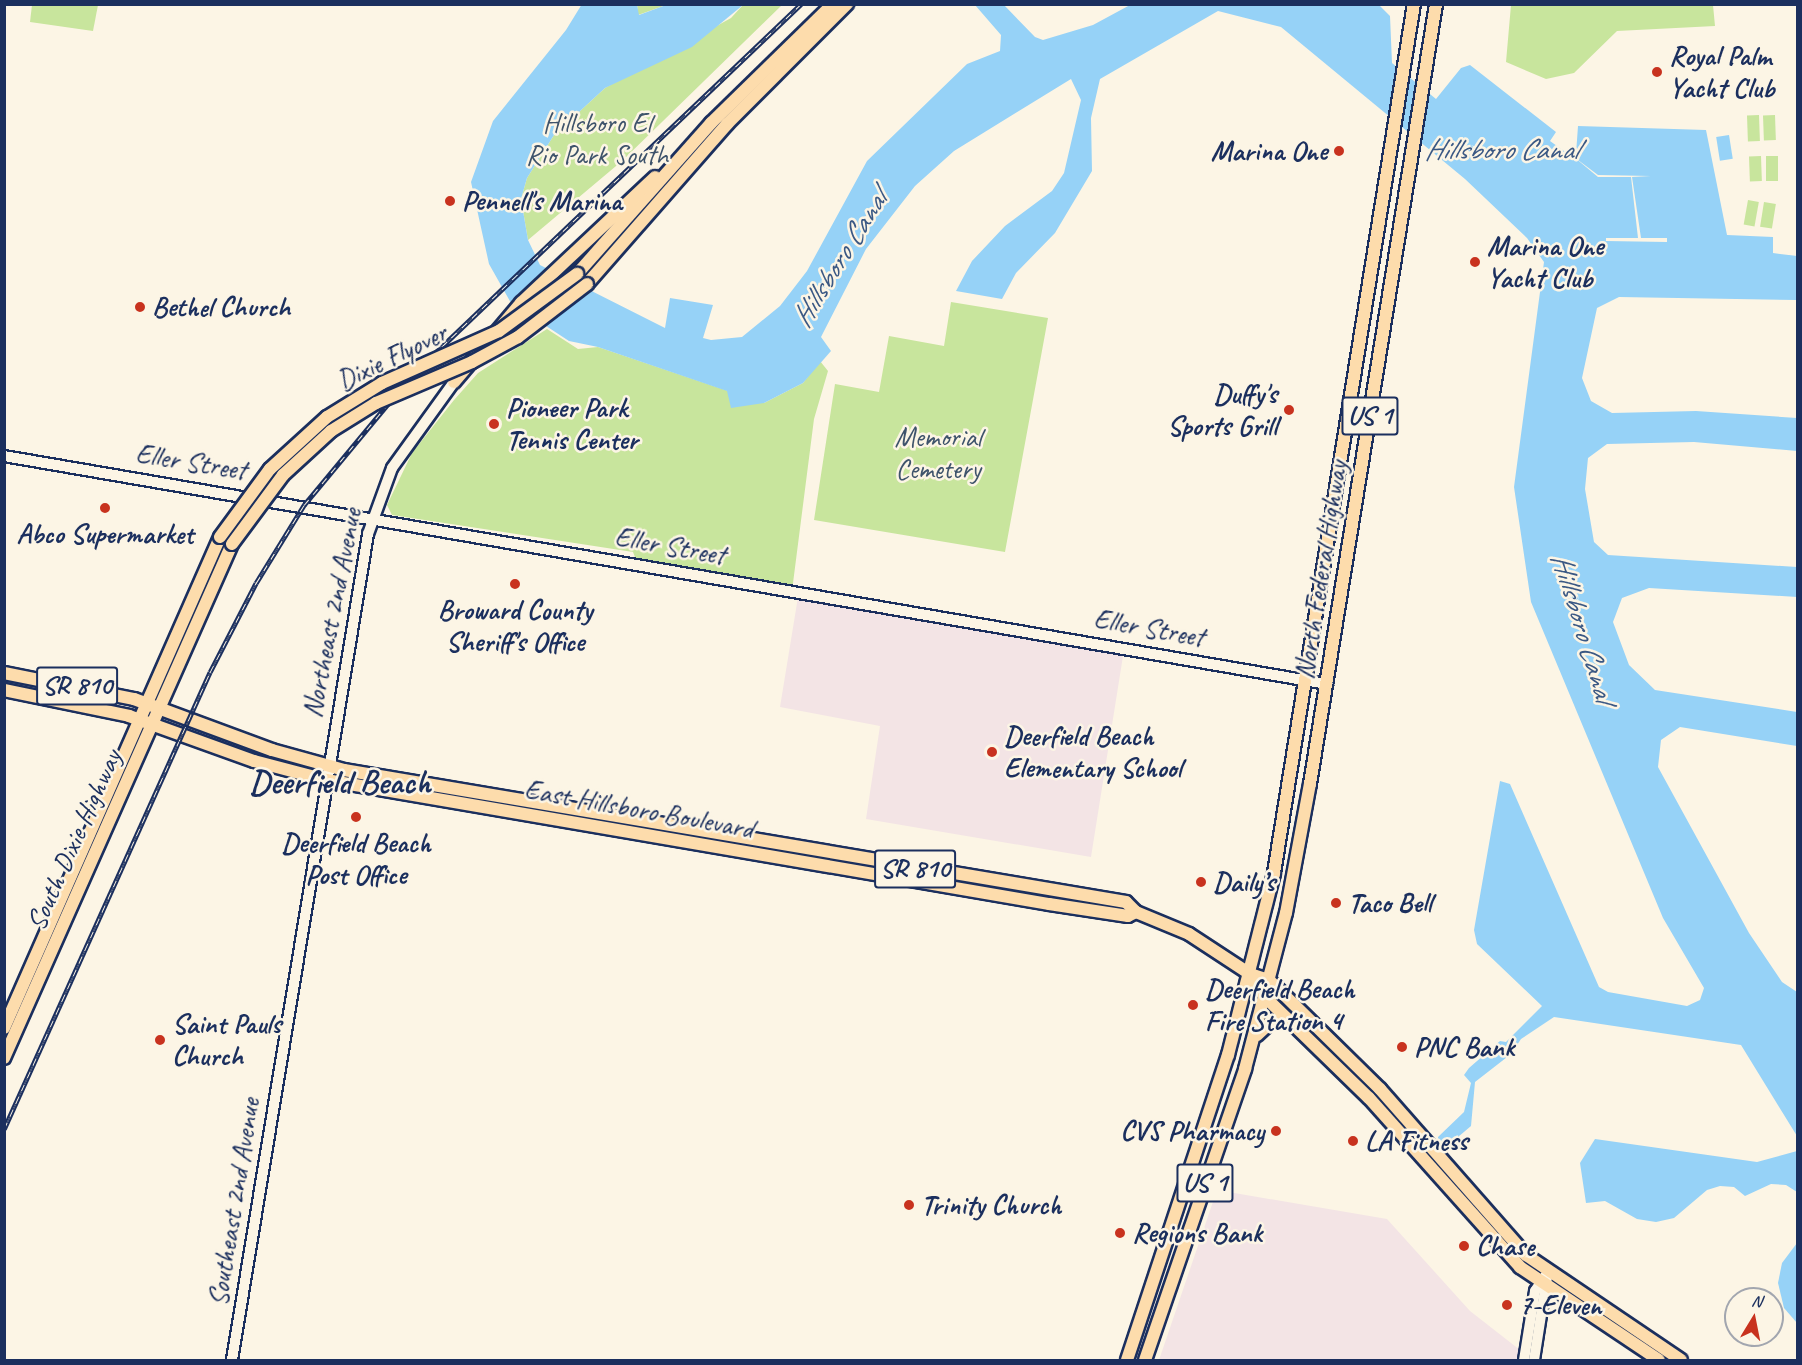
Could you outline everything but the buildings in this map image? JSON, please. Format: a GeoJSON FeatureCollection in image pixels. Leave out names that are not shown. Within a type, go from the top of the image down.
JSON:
{"type":"FeatureCollection","features":[{"type":"Feature","properties":{"kind":"main road"},"geometry":{"type":"LineString","coordinates":[[454,382],[512,314],[562,264],[646,184],[678,160],[833,4]]}},
{"type":"Feature","properties":{"kind":"main road"},"geometry":{"type":"LineString","coordinates":[[674,183],[727,124],[847,4]]}},
{"type":"Feature","properties":{"kind":"main road","name":"North Federal Highway"},"geometry":{"type":"LineString","coordinates":[[1250,974],[1281,834],[1414,4]]}},
{"type":"Feature","properties":{"kind":"main road","name":"North Federal Highway"},"geometry":{"type":"LineString","coordinates":[[1265,997],[1301,840],[1436,4]]}},
{"type":"Feature","properties":{"kind":"main road"},"geometry":{"type":"LineString","coordinates":[[674,183],[678,160]]}},
{"type":"Feature","properties":{"kind":"main road","name":"Dixie Flyover"},"geometry":{"type":"LineString","coordinates":[[153,705],[220,537],[270,469],[327,417],[382,383],[500,331],[577,274],[678,160]]}},
{"type":"Feature","properties":{"kind":"main road","name":"Dixie Flyover"},"geometry":{"type":"LineString","coordinates":[[153,705],[232,544],[283,475],[331,431],[391,395],[472,362],[518,337],[587,284],[674,183]]}},
{"type":"Feature","properties":{"kind":"main road"},"geometry":{"type":"LineString","coordinates":[[1361,338],[1366,357],[1378,368]]}},
{"type":"Feature","properties":{"kind":"main road"},"geometry":{"type":"LineString","coordinates":[[1355,375],[1367,383],[1372,405]]}},
{"type":"Feature","properties":{"kind":"main road"},"geometry":{"type":"LineString","coordinates":[[1334,508],[1340,528],[1350,536]]}},
{"type":"Feature","properties":{"kind":"main road","name":"SR 810"},"geometry":{"type":"LineString","coordinates":[[4,673],[153,705]]}},
{"type":"Feature","properties":{"kind":"main road","name":"SR 810"},"geometry":{"type":"LineString","coordinates":[[4,690],[147,721]]}},
{"type":"Feature","properties":{"kind":"main road","name":"East Hillsboro Boulevard"},"geometry":{"type":"LineString","coordinates":[[153,705],[272,750],[328,767],[896,865],[1126,902],[1136,912],[1189,934],[1250,974],[1269,980],[1380,1089],[1544,1281],[1681,1360]]}},
{"type":"Feature","properties":{"kind":"main road","name":"South Dixie Highway"},"geometry":{"type":"LineString","coordinates":[[4,1058],[153,705]]}},
{"type":"Feature","properties":{"kind":"main road","name":"East Hillsboro Boulevard"},"geometry":{"type":"LineString","coordinates":[[147,721],[254,761],[326,780],[1128,916],[1136,912]]}},
{"type":"Feature","properties":{"kind":"main road","name":"South Dixie Highway"},"geometry":{"type":"LineString","coordinates":[[4,1028],[147,721]]}},
{"type":"Feature","properties":{"kind":"main road"},"geometry":{"type":"LineString","coordinates":[[879,875],[896,865]]}},
{"type":"Feature","properties":{"kind":"main road","name":"East Hillsboro Boulevard"},"geometry":{"type":"LineString","coordinates":[[1250,974],[1265,997],[1369,1098],[1503,1250],[1659,1360]]}},
{"type":"Feature","properties":{"kind":"main road","name":"US 1"},"geometry":{"type":"LineString","coordinates":[[1127,1360],[1217,1092],[1250,974]]}},
{"type":"Feature","properties":{"kind":"main road","name":"US 1"},"geometry":{"type":"LineString","coordinates":[[1145,1360],[1256,1036],[1265,997]]}},
{"type":"Feature","properties":{"kind":"main road"},"geometry":{"type":"LineString","coordinates":[[1256,1036],[1273,1020],[1291,1022]]}},
{"type":"Feature","properties":{"kind":"main road"},"geometry":{"type":"LineString","coordinates":[[1351,1079],[1366,1088],[1380,1089]]}},
{"type":"Feature","properties":{"kind":"main road"},"geometry":{"type":"LineString","coordinates":[[1369,1098],[1395,1106]]}},
{"type":"Feature","properties":{"kind":"main road"},"geometry":{"type":"LineString","coordinates":[[1450,1189],[1468,1202],[1478,1203]]}},
{"type":"Feature","properties":{"kind":"street","name":"Northeast 2nd Avenue"},"geometry":{"type":"LineString","coordinates":[[328,767],[372,518],[399,456],[454,382]]}},
{"type":"Feature","properties":{"kind":"street","name":"Eller Street"},"geometry":{"type":"LineString","coordinates":[[4,456],[1327,684]]}},
{"type":"Feature","properties":{"kind":"street","name":"Southeast 2nd Avenue"},"geometry":{"type":"LineString","coordinates":[[232,1360],[328,767]]}},
{"type":"Feature","properties":{"kind":"street"},"geometry":{"type":"LineString","coordinates":[[1524,1360],[1544,1281]]}},
{"type":"Feature","properties":{"kind":"street"},"geometry":{"type":"LineString","coordinates":[[1534,1360],[1544,1281]]}},
{"type":"Feature","properties":{"kind":"shaded area","name":"Deerfield Beach Elementary School"},"geometry":{"type":"Polygon","coordinates":[[[798,597],[1123,656],[1091,857],[866,819],[880,726],[780,707],[798,597]]]}},
{"type":"Feature","properties":{"kind":"shaded area"},"geometry":{"type":"Polygon","coordinates":[[[1217,1190],[1387,1219],[1470,1311],[1520,1350],[1518,1360],[1159,1360],[1217,1190]]]}},
{"type":"Feature","properties":{"kind":"green space"},"geometry":{"type":"Polygon","coordinates":[[[637,4],[666,5],[638,15],[637,4]]]}},
{"type":"Feature","properties":{"kind":"green space"},"geometry":{"type":"Polygon","coordinates":[[[32,5],[98,5],[93,31],[30,22],[32,5]]]}},
{"type":"Feature","properties":{"kind":"green space","name":"Hillsboro El Rio Park South"},"geometry":{"type":"Polygon","coordinates":[[[743,5],[782,5],[622,161],[528,240],[521,199],[527,178],[554,135],[605,88],[731,18],[743,5]]]}},
{"type":"Feature","properties":{"kind":"green space"},"geometry":{"type":"Polygon","coordinates":[[[1511,5],[1713,5],[1715,26],[1617,31],[1574,73],[1546,79],[1506,62],[1511,5]]]}},
{"type":"Feature","properties":{"kind":"green space"},"geometry":{"type":"Polygon","coordinates":[[[1747,115],[1759,115],[1760,141],[1748,141],[1747,115]]]}},
{"type":"Feature","properties":{"kind":"green space"},"geometry":{"type":"Polygon","coordinates":[[[1763,115],[1775,115],[1776,140],[1764,140],[1763,115]]]}},
{"type":"Feature","properties":{"kind":"green space"},"geometry":{"type":"Polygon","coordinates":[[[1749,156],[1761,156],[1762,181],[1750,181],[1749,156]]]}},
{"type":"Feature","properties":{"kind":"green space"},"geometry":{"type":"Polygon","coordinates":[[[1766,156],[1778,156],[1778,181],[1766,181],[1766,156]]]}},
{"type":"Feature","properties":{"kind":"green space"},"geometry":{"type":"Polygon","coordinates":[[[1748,200],[1759,202],[1754,227],[1744,225],[1748,200]]]}},
{"type":"Feature","properties":{"kind":"green space"},"geometry":{"type":"Polygon","coordinates":[[[1764,202],[1776,204],[1772,229],[1760,227],[1764,202]]]}},
{"type":"Feature","properties":{"kind":"green space","name":"Memorial Cemetery"},"geometry":{"type":"Polygon","coordinates":[[[951,302],[1048,318],[1005,552],[814,520],[835,384],[879,392],[889,336],[944,346],[951,302]]]}},
{"type":"Feature","properties":{"kind":"green space"},"geometry":{"type":"Polygon","coordinates":[[[547,329],[578,349],[598,347],[764,403],[803,383],[820,361],[828,371],[814,419],[792,591],[638,565],[633,552],[392,515],[387,505],[412,453],[454,400],[478,373],[547,329]]]}},
{"type":"Feature","properties":{"kind":"water","name":"Hillsboro Canal"},"geometry":{"type":"Polygon","coordinates":[[[582,4],[637,5],[639,15],[666,5],[743,5],[692,47],[605,88],[554,135],[527,178],[521,199],[528,240],[540,265],[665,328],[670,298],[713,305],[703,338],[711,340],[742,337],[780,306],[807,271],[867,161],[967,64],[1000,51],[1001,35],[975,5],[1004,5],[1035,37],[1043,40],[1093,25],[1130,5],[1379,5],[1390,16],[1392,63],[1436,99],[1461,68],[1470,65],[1556,132],[1550,141],[1571,156],[1576,154],[1578,126],[1706,130],[1727,235],[1773,237],[1773,253],[1797,256],[1797,300],[1619,297],[1597,308],[1582,378],[1591,401],[1612,413],[1696,411],[1797,418],[1797,451],[1694,442],[1607,444],[1588,458],[1585,489],[1594,542],[1608,555],[1797,567],[1797,597],[1649,588],[1622,598],[1613,622],[1629,665],[1655,690],[1797,712],[1797,746],[1680,727],[1661,740],[1658,767],[1749,933],[1782,982],[1797,992],[1797,1136],[1741,1045],[1554,1017],[1521,1039],[1511,1054],[1475,1082],[1471,1126],[1445,1148],[1438,1141],[1438,1137],[1464,1112],[1471,1083],[1464,1075],[1469,1068],[1500,1041],[1506,1042],[1542,1006],[1477,944],[1474,930],[1500,781],[1510,784],[1599,987],[1608,992],[1687,1006],[1700,1000],[1704,988],[1663,918],[1531,602],[1514,487],[1544,262],[1527,238],[1465,179],[1281,27],[1218,11],[1100,79],[1091,118],[1092,171],[1055,233],[1016,273],[1002,299],[956,291],[972,261],[1005,226],[1052,191],[1064,173],[1081,100],[1071,79],[954,151],[915,186],[866,249],[821,337],[831,351],[803,383],[764,403],[731,408],[727,391],[598,347],[569,341],[511,303],[489,264],[471,182],[493,121],[566,30],[582,4]]]}},
{"type":"Feature","properties":{"kind":"water"},"geometry":{"type":"Polygon","coordinates":[[[1729,135],[1733,159],[1720,161],[1716,137],[1729,135]]]}},
{"type":"Feature","properties":{"kind":"water"},"geometry":{"type":"Polygon","coordinates":[[[1595,1139],[1757,1162],[1797,1151],[1797,1192],[1786,1185],[1771,1184],[1745,1196],[1734,1187],[1720,1186],[1707,1190],[1674,1218],[1656,1222],[1637,1219],[1605,1201],[1586,1203],[1580,1163],[1595,1139]]]}},
{"type":"Feature","properties":{"kind":"water"},"geometry":{"type":"Polygon","coordinates":[[[1797,1243],[1797,1323],[1784,1308],[1784,1287],[1779,1287],[1778,1283],[1782,1263],[1797,1243]]]}},
{"type":"Feature","properties":{"kind":"pier"},"geometry":{"type":"Polygon","coordinates":[[[1574,157],[1598,175],[1651,176],[1632,177],[1641,238],[1667,238],[1667,242],[1606,241],[1606,238],[1638,238],[1631,177],[1598,177],[1574,157]]]}},
{"type":"Feature","properties":{"kind":"railway"},"geometry":{"type":"LineString","coordinates":[[4,1129],[210,672],[256,583],[304,505],[411,376],[801,4]]}},
{"type":"Feature","properties":{"kind":"place","name":"Royal Palm Yacht Club"},"geometry":{"type":"Point","coordinates":[1657,72]}},
{"type":"Feature","properties":{"kind":"place","name":"Marina One"},"geometry":{"type":"Point","coordinates":[1339,151]}},
{"type":"Feature","properties":{"kind":"place","name":"Pennell's Marina"},"geometry":{"type":"Point","coordinates":[450,201]}},
{"type":"Feature","properties":{"kind":"place","name":"Marina One Yacht Club"},"geometry":{"type":"Point","coordinates":[1475,262]}},
{"type":"Feature","properties":{"kind":"place","name":"Bethel Church"},"geometry":{"type":"Point","coordinates":[140,307]}},
{"type":"Feature","properties":{"kind":"place","name":"Duffy's Sports Grill"},"geometry":{"type":"Point","coordinates":[1289,410]}},
{"type":"Feature","properties":{"kind":"place","name":"Pioneer Park Tennis Center"},"geometry":{"type":"Point","coordinates":[494,424]}},
{"type":"Feature","properties":{"kind":"place","name":"Abco Supermarket"},"geometry":{"type":"Point","coordinates":[105,508]}},
{"type":"Feature","properties":{"kind":"place","name":"Broward County Sheriff's Office"},"geometry":{"type":"Point","coordinates":[515,584]}},
{"type":"Feature","properties":{"kind":"place","name":"Deerfield Beach Elementary School"},"geometry":{"type":"Point","coordinates":[992,752]}},
{"type":"Feature","properties":{"kind":"place","name":"Deerfield Beach Post Office"},"geometry":{"type":"Point","coordinates":[356,817]}},
{"type":"Feature","properties":{"kind":"place","name":"Daily’s"},"geometry":{"type":"Point","coordinates":[1201,882]}},
{"type":"Feature","properties":{"kind":"place","name":"Taco Bell"},"geometry":{"type":"Point","coordinates":[1336,903]}},
{"type":"Feature","properties":{"kind":"place","name":"Deerfield Beach Fire Station 4"},"geometry":{"type":"Point","coordinates":[1193,1005]}},
{"type":"Feature","properties":{"kind":"place","name":"Saint Pauls Church"},"geometry":{"type":"Point","coordinates":[160,1040]}},
{"type":"Feature","properties":{"kind":"place","name":"PNC Bank"},"geometry":{"type":"Point","coordinates":[1402,1047]}},
{"type":"Feature","properties":{"kind":"place","name":"CVS Pharmacy"},"geometry":{"type":"Point","coordinates":[1276,1131]}},
{"type":"Feature","properties":{"kind":"place","name":"LA Fitness"},"geometry":{"type":"Point","coordinates":[1353,1141]}},
{"type":"Feature","properties":{"kind":"place","name":"Trinity Church"},"geometry":{"type":"Point","coordinates":[909,1205]}},
{"type":"Feature","properties":{"kind":"place","name":"Regions Bank"},"geometry":{"type":"Point","coordinates":[1120,1233]}},
{"type":"Feature","properties":{"kind":"place","name":"Chase"},"geometry":{"type":"Point","coordinates":[1464,1246]}},
{"type":"Feature","properties":{"kind":"place","name":"7-Eleven"},"geometry":{"type":"Point","coordinates":[1507,1305]}},
{"type":"Feature","properties":{"kind":"district","name":"Deerfield Beach"},"geometry":{"type":"Point","coordinates":[340,782]}}]}
